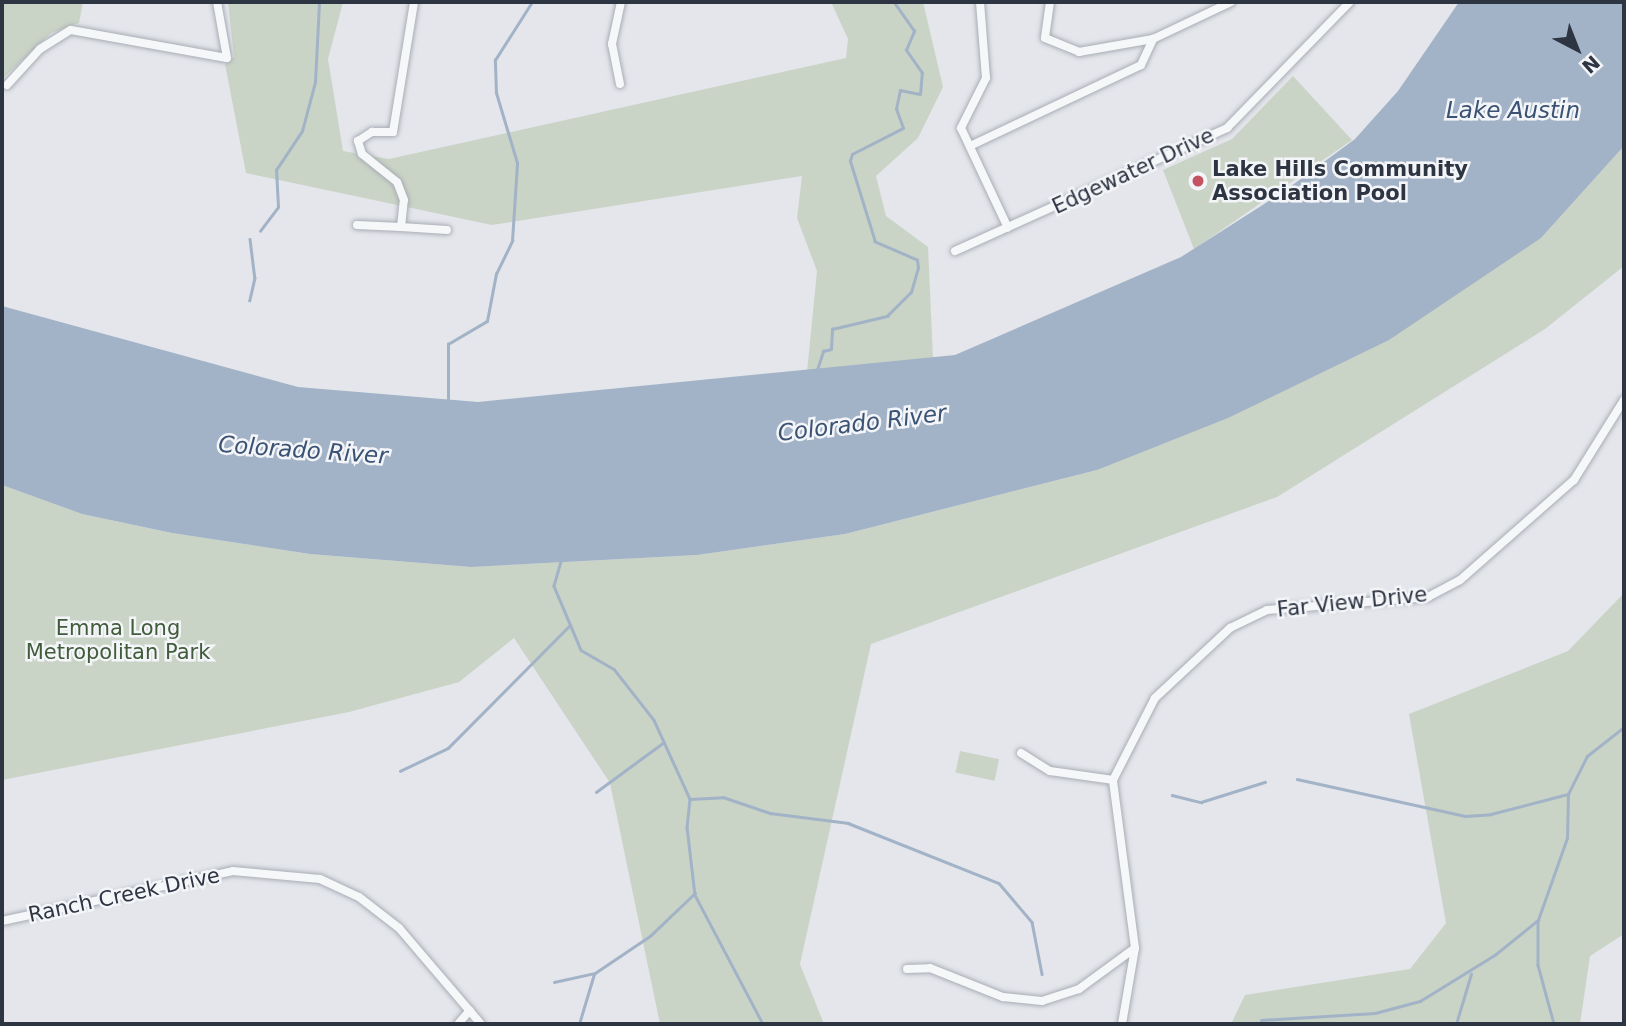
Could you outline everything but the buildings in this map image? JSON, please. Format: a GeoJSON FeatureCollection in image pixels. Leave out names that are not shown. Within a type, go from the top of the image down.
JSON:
{"type":"FeatureCollection","features":[{"type":"Feature","properties":{"kind":"street"},"geometry":{"type":"LineString","coordinates":[[7,85],[40,49],[71,30],[227,58],[217,2]]}},
{"type":"Feature","properties":{"kind":"street"},"geometry":{"type":"LineString","coordinates":[[401,228],[404,200],[397,182],[362,154],[358,141],[372,132],[393,132],[414,2]]}},
{"type":"Feature","properties":{"kind":"street"},"geometry":{"type":"LineString","coordinates":[[620,84],[612,44],[621,2]]}},
{"type":"Feature","properties":{"kind":"street"},"geometry":{"type":"LineString","coordinates":[[980,2],[986,78],[961,128],[1008,228]]}},
{"type":"Feature","properties":{"kind":"street"},"geometry":{"type":"LineString","coordinates":[[1050,2],[1045,38],[1079,52],[1153,39],[1231,2]]}},
{"type":"Feature","properties":{"kind":"street","name":"Edgewater Drive"},"geometry":{"type":"LineString","coordinates":[[955,251],[1227,128],[1350,2]]}},
{"type":"Feature","properties":{"kind":"street"},"geometry":{"type":"LineString","coordinates":[[970,146],[1140,65],[1153,39]]}},
{"type":"Feature","properties":{"kind":"street"},"geometry":{"type":"LineString","coordinates":[[357,226],[447,230]]}},
{"type":"Feature","properties":{"kind":"street","name":"Far View Drive"},"geometry":{"type":"LineString","coordinates":[[1113,780],[1155,698],[1230,628],[1267,610],[1428,597],[1461,580],[1574,480],[1624,400]]}},
{"type":"Feature","properties":{"kind":"street"},"geometry":{"type":"LineString","coordinates":[[1021,753],[1049,771],[1113,780],[1135,948],[1122,1024]]}},
{"type":"Feature","properties":{"kind":"street","name":"Ranch Creek Drive"},"geometry":{"type":"LineString","coordinates":[[2,921],[233,871],[320,878],[359,897],[399,928],[481,1024]]}},
{"type":"Feature","properties":{"kind":"street"},"geometry":{"type":"LineString","coordinates":[[907,969],[930,968],[1003,997],[1042,1001],[1079,989],[1135,948]]}},
{"type":"Feature","properties":{"kind":"street"},"geometry":{"type":"LineString","coordinates":[[458,1024],[470,1010]]}},
{"type":"Feature","properties":{"kind":"green space"},"geometry":{"type":"Polygon","coordinates":[[[2,2],[83,2],[79,23],[51,33],[2,79],[2,2]]]}},
{"type":"Feature","properties":{"kind":"green space"},"geometry":{"type":"Polygon","coordinates":[[[228,2],[343,2],[328,59],[343,151],[389,159],[846,58],[848,39],[831,2],[923,2],[943,87],[918,138],[876,176],[886,216],[928,247],[933,358],[807,372],[817,271],[797,218],[802,176],[492,225],[246,173],[225,64],[234,57],[228,2]]]}},
{"type":"Feature","properties":{"kind":"green space"},"geometry":{"type":"Polygon","coordinates":[[[1293,76],[1352,140],[1194,249],[1163,170],[1232,139],[1293,76]]]}},
{"type":"Feature","properties":{"kind":"green space","name":"Emma Long Metropolitan Park"},"geometry":{"type":"Polygon","coordinates":[[[1624,146],[1624,266],[1545,329],[1277,497],[871,644],[800,964],[824,1024],[660,1024],[610,783],[514,638],[459,682],[349,712],[2,780],[2,485],[82,514],[172,533],[310,554],[471,567],[697,555],[845,534],[1097,470],[1541,238],[1624,146]]]}},
{"type":"Feature","properties":{"kind":"green space"},"geometry":{"type":"Polygon","coordinates":[[[1624,593],[1624,934],[1590,956],[1580,1024],[1231,1024],[1245,995],[1410,969],[1446,923],[1409,714],[1568,651],[1624,593]]]}},
{"type":"Feature","properties":{"kind":"green space"},"geometry":{"type":"Polygon","coordinates":[[[960,751],[999,759],[995,781],[955,773],[960,751]]]}},
{"type":"Feature","properties":{"kind":"water","name":"Lake Austin"},"geometry":{"type":"Polygon","coordinates":[[[1459,2],[1624,2],[1624,146],[1541,238],[1389,340],[1228,418],[1097,470],[845,534],[697,555],[471,567],[310,554],[172,533],[82,514],[2,485],[2,306],[298,387],[478,402],[955,355],[1181,257],[1283,192],[1355,139],[1398,91],[1459,2]]]}},
{"type":"Feature","properties":{"kind":"waterway"},"geometry":{"type":"LineString","coordinates":[[260,231],[278,207],[276,170],[302,131],[315,82],[319,2]]}},
{"type":"Feature","properties":{"kind":"waterway"},"geometry":{"type":"LineString","coordinates":[[448,402],[448,344],[487,321],[496,274],[512,241],[517,163],[496,93],[495,60],[532,2]]}},
{"type":"Feature","properties":{"kind":"waterway"},"geometry":{"type":"LineString","coordinates":[[816,373],[823,351],[831,349],[832,329],[887,316],[911,292],[918,268],[917,260],[875,242],[850,161],[852,154],[903,128],[896,109],[900,90],[920,94],[922,73],[906,50],[914,31],[894,2]]}},
{"type":"Feature","properties":{"kind":"waterway"},"geometry":{"type":"LineString","coordinates":[[250,239],[255,278],[250,300]]}},
{"type":"Feature","properties":{"kind":"waterway"},"geometry":{"type":"LineString","coordinates":[[562,558],[554,586],[581,650],[614,669],[654,720],[690,799],[687,827],[695,895],[763,1024]]}},
{"type":"Feature","properties":{"kind":"waterway"},"geometry":{"type":"LineString","coordinates":[[400,771],[448,748],[570,625]]}},
{"type":"Feature","properties":{"kind":"waterway"},"geometry":{"type":"LineString","coordinates":[[1297,779],[1465,816],[1491,814],[1568,794],[1587,756],[1624,727]]}},
{"type":"Feature","properties":{"kind":"waterway"},"geometry":{"type":"LineString","coordinates":[[596,792],[664,742]]}},
{"type":"Feature","properties":{"kind":"waterway"},"geometry":{"type":"LineString","coordinates":[[1172,795],[1201,802],[1265,782]]}},
{"type":"Feature","properties":{"kind":"waterway"},"geometry":{"type":"LineString","coordinates":[[1261,1020],[1375,1013],[1420,1001],[1496,954],[1538,920],[1567,838],[1568,794]]}},
{"type":"Feature","properties":{"kind":"waterway"},"geometry":{"type":"LineString","coordinates":[[690,799],[723,797],[770,813],[848,823],[999,883],[1032,922],[1042,974]]}},
{"type":"Feature","properties":{"kind":"waterway"},"geometry":{"type":"LineString","coordinates":[[554,982],[595,973],[650,936],[695,893]]}},
{"type":"Feature","properties":{"kind":"waterway"},"geometry":{"type":"LineString","coordinates":[[1538,921],[1538,965],[1554,1024]]}},
{"type":"Feature","properties":{"kind":"waterway"},"geometry":{"type":"LineString","coordinates":[[579,1024],[594,974]]}},
{"type":"Feature","properties":{"kind":"waterway"},"geometry":{"type":"LineString","coordinates":[[1456,1024],[1471,974]]}},
{"type":"Feature","properties":{"kind":"place","name":"Lake Hills Community Association Pool"},"geometry":{"type":"Point","coordinates":[1198,181]}},
{"type":"Feature","properties":{"kind":"water label","name":"Colorado River"},"geometry":{"type":"Point","coordinates":[862,423]}},
{"type":"Feature","properties":{"kind":"water label","name":"Colorado River"},"geometry":{"type":"Point","coordinates":[303,450]}}]}
